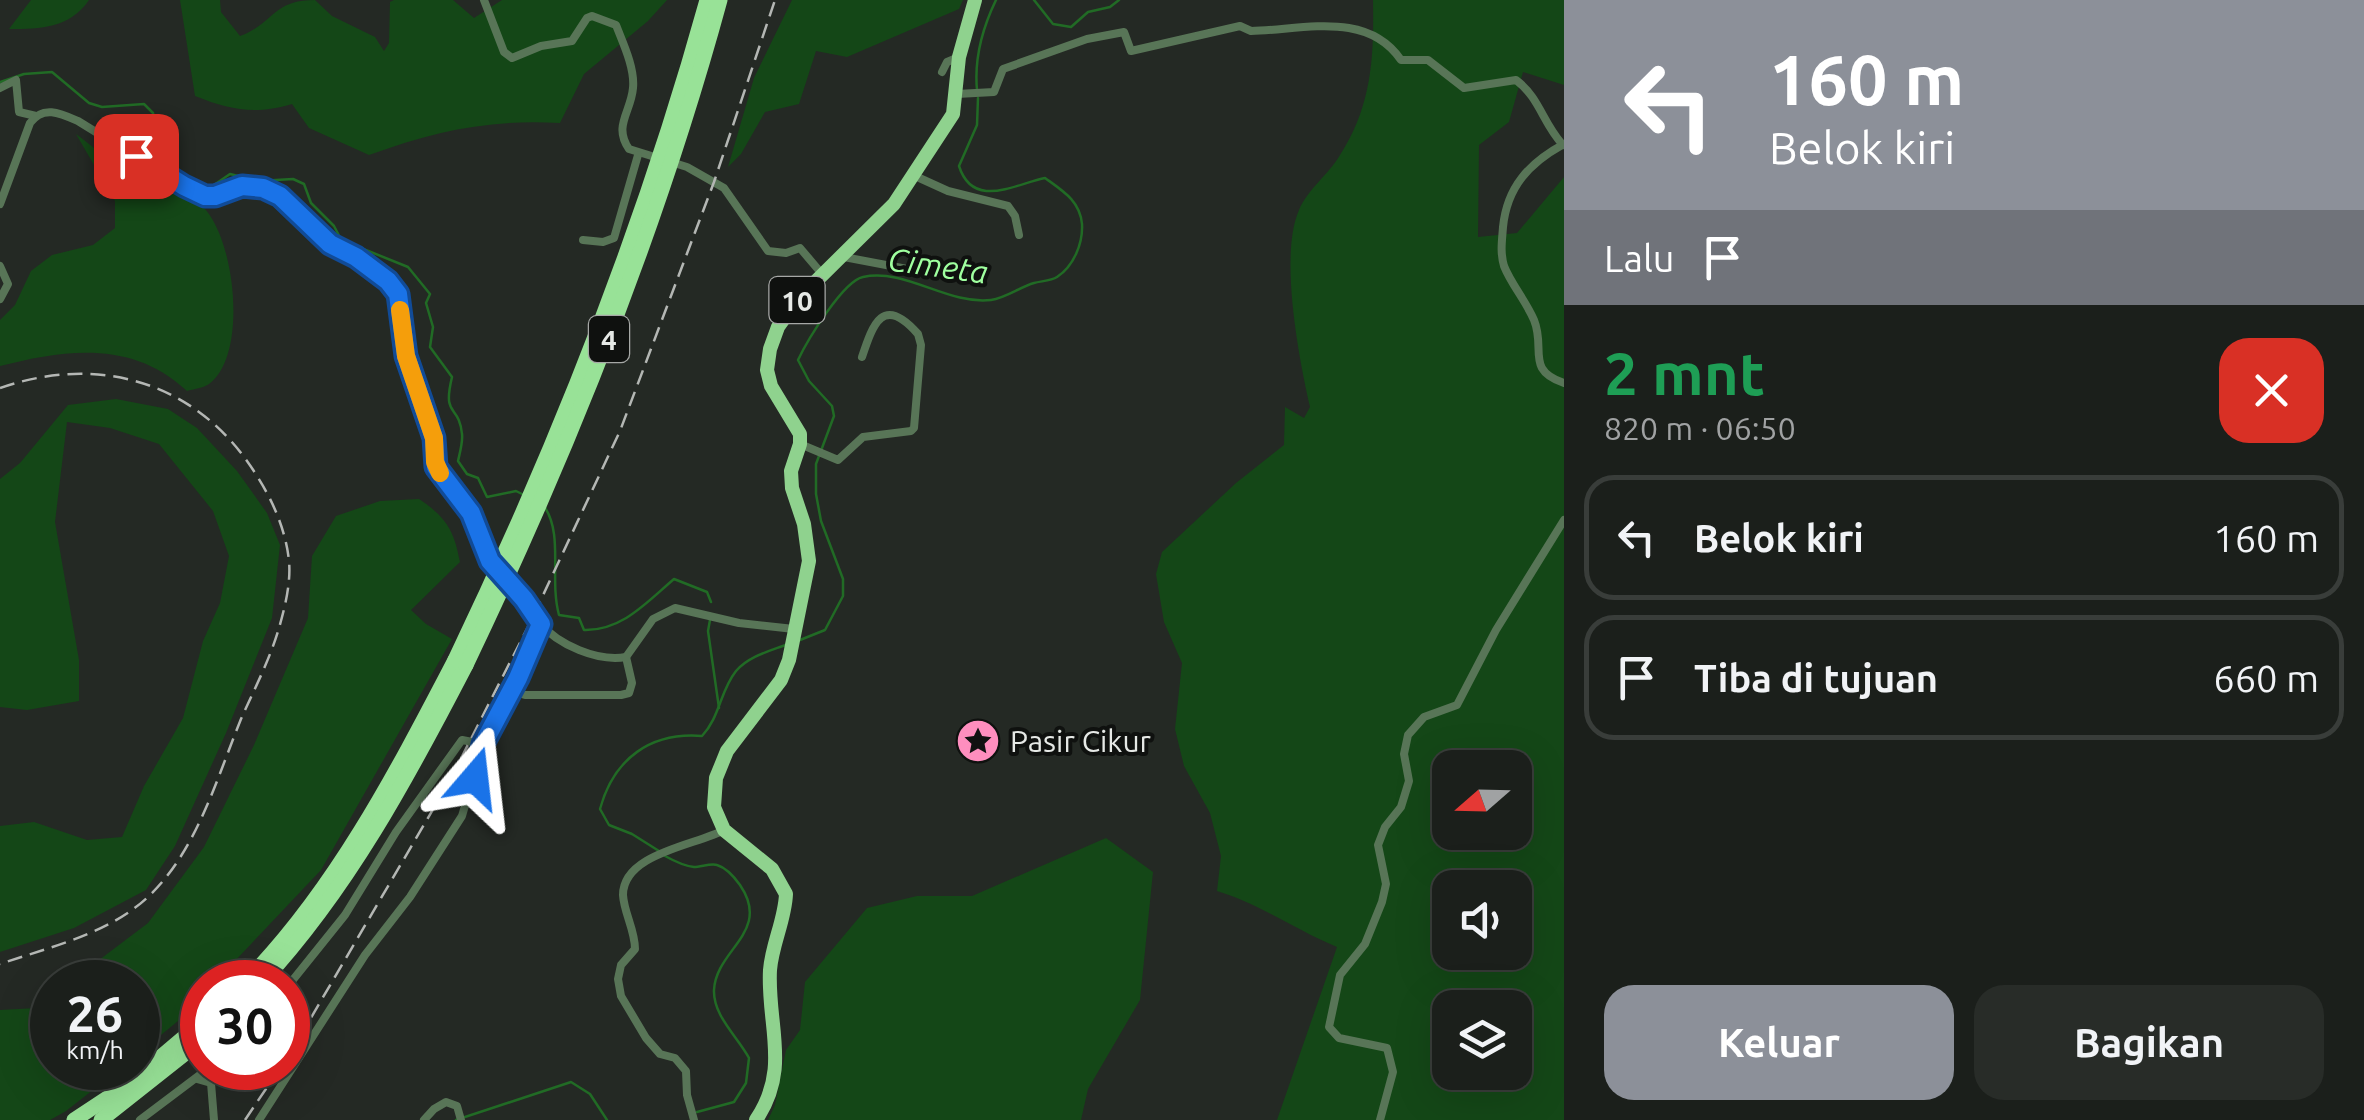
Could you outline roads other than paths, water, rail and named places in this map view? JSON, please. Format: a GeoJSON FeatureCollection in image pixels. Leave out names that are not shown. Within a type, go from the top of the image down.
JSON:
{"type":"FeatureCollection","features":[{"type":"Feature","properties":{"kind":"highway","name":"4"},"geometry":{"type":"LineString","coordinates":[[264,960],[298,922],[363,827],[460,662],[594,345],[666,141],[706,0]]}},
{"type":"Feature","properties":{"kind":"highway","name":"4"},"geometry":{"type":"LineString","coordinates":[[281,960],[320,914],[392,802],[554,475],[624,301],[678,143],[720,0]]}},
{"type":"Feature","properties":{"kind":"highway","name":"10"},"geometry":{"type":"LineString","coordinates":[[805,446],[796,424],[770,386],[767,364],[778,327],[822,274],[894,204],[953,114],[971,95],[958,58],[975,0]]}},
{"type":"Feature","properties":{"kind":"highway"},"geometry":{"type":"LineString","coordinates":[[756,1120],[769,1101],[775,1082],[770,972],[786,894],[772,869],[724,830],[714,807],[727,751],[781,680],[788,660],[809,561],[804,524],[792,488],[793,460],[805,446]]}},
{"type":"Feature","properties":{"kind":"highway"},"geometry":{"type":"LineString","coordinates":[[74,1120],[130,1083],[180,1041]]}},
{"type":"Feature","properties":{"kind":"highway"},"geometry":{"type":"LineString","coordinates":[[100,1120],[180,1058]]}},
{"type":"Feature","properties":{"kind":"street"},"geometry":{"type":"LineString","coordinates":[[484,0],[504,52],[512,58],[541,46],[572,41],[592,16],[616,25],[634,84],[621,136],[629,150],[688,167],[724,188],[768,251],[786,253],[800,248],[822,274]]}},
{"type":"Feature","properties":{"kind":"street"},"geometry":{"type":"LineString","coordinates":[[971,95],[994,92],[1003,70],[1094,37],[1124,32],[1131,51],[1137,51],[1240,26],[1251,31],[1343,26],[1370,32],[1384,40],[1401,60],[1428,60],[1464,88],[1516,80],[1532,92],[1563,145],[1532,166],[1515,186],[1505,212],[1501,250],[1505,268],[1536,324],[1539,365],[1551,378],[1564,382]]}},
{"type":"Feature","properties":{"kind":"street"},"geometry":{"type":"LineString","coordinates":[[942,72],[946,63],[958,58]]}},
{"type":"Feature","properties":{"kind":"street"},"geometry":{"type":"LineString","coordinates":[[0,88],[16,80],[19,112],[36,116],[60,113],[205,196],[242,186],[263,188],[280,196],[330,244],[356,257],[388,281],[398,294],[406,356],[434,438],[436,467],[471,513],[490,561],[541,624],[589,654],[626,657]]}},
{"type":"Feature","properties":{"kind":"street"},"geometry":{"type":"LineString","coordinates":[[0,204],[15,158],[36,116]]}},
{"type":"Feature","properties":{"kind":"street"},"geometry":{"type":"LineString","coordinates":[[583,240],[603,242],[614,238],[638,155]]}},
{"type":"Feature","properties":{"kind":"street"},"geometry":{"type":"LineString","coordinates":[[915,176],[948,191],[1008,206],[1015,216],[1019,236]]}},
{"type":"Feature","properties":{"kind":"street"},"geometry":{"type":"LineString","coordinates":[[841,256],[923,272]]}},
{"type":"Feature","properties":{"kind":"street"},"geometry":{"type":"LineString","coordinates":[[0,266],[8,284],[0,299]]}},
{"type":"Feature","properties":{"kind":"street"},"geometry":{"type":"LineString","coordinates":[[805,446],[838,460],[862,437],[911,431],[916,424],[918,334],[892,316],[881,317],[874,324],[862,357]]}},
{"type":"Feature","properties":{"kind":"street"},"geometry":{"type":"LineString","coordinates":[[1380,1120],[1393,1072],[1387,1048],[1339,1038],[1329,1026],[1340,974],[1366,944],[1382,902],[1386,884],[1378,845],[1401,807],[1409,780],[1404,754],[1408,735],[1424,717],[1458,705],[1496,630],[1564,520]]}},
{"type":"Feature","properties":{"kind":"street"},"geometry":{"type":"LineString","coordinates":[[511,690],[525,696],[629,693],[632,683],[626,657],[647,625],[665,610],[683,608],[793,634]]}},
{"type":"Feature","properties":{"kind":"street"},"geometry":{"type":"LineString","coordinates":[[259,1120],[365,955],[410,898],[454,829],[466,806],[483,744],[541,624]]}},
{"type":"Feature","properties":{"kind":"street"},"geometry":{"type":"LineString","coordinates":[[309,960],[345,915],[396,832],[462,740],[483,744]]}},
{"type":"Feature","properties":{"kind":"street"},"geometry":{"type":"LineString","coordinates":[[694,1120],[686,1071],[675,1058],[660,1054],[646,1038],[621,996],[621,965],[635,949],[623,889],[628,876],[660,853],[706,840],[724,830]]}},
{"type":"Feature","properties":{"kind":"street"},"geometry":{"type":"LineString","coordinates":[[140,1120],[180,1090]]}},
{"type":"Feature","properties":{"kind":"street"},"geometry":{"type":"LineString","coordinates":[[212,1090],[214,1120]]}},
{"type":"Feature","properties":{"kind":"street"},"geometry":{"type":"LineString","coordinates":[[424,1120],[441,1104],[452,1103],[462,1120]]}},
{"type":"Feature","properties":{"kind":"waterway","name":"Cimeta"},"geometry":{"type":"LineString","coordinates":[[977,90],[980,44],[996,0]]}},
{"type":"Feature","properties":{"kind":"waterway","name":"Cimeta"},"geometry":{"type":"LineString","coordinates":[[1034,0],[1053,24],[1071,27],[1088,12],[1110,7],[1119,0]]}},
{"type":"Feature","properties":{"kind":"waterway"},"geometry":{"type":"LineString","coordinates":[[0,82],[24,74],[52,72],[89,103],[102,107],[144,104],[153,113],[156,130],[182,178],[208,189],[230,174],[259,181],[293,179],[304,184],[311,203],[334,226],[345,247],[356,246],[408,267],[430,294],[426,303],[433,327],[430,347],[452,377],[450,405],[462,434],[458,461],[467,474],[478,478],[487,497],[516,491],[524,495]]}},
{"type":"Feature","properties":{"kind":"waterway","name":"Cimeta"},"geometry":{"type":"LineString","coordinates":[[800,640],[825,630],[843,596],[843,579],[821,521],[816,494],[816,464],[834,416],[832,406],[809,381],[798,360],[826,313],[846,289],[863,277],[895,278],[975,300],[997,299],[1057,277],[1073,260],[1079,246],[1082,224],[1078,209],[1070,197],[1045,178],[996,191],[984,191],[965,179],[959,166],[977,125],[978,98]]}},
{"type":"Feature","properties":{"kind":"waterway"},"geometry":{"type":"LineString","coordinates":[[544,506],[555,543],[559,615],[579,618],[584,630],[622,620],[674,579],[707,592],[711,602]]}},
{"type":"Feature","properties":{"kind":"waterway"},"geometry":{"type":"LineString","coordinates":[[710,620],[708,631],[719,708]]}},
{"type":"Feature","properties":{"kind":"waterway","name":"Cimeta"},"geometry":{"type":"LineString","coordinates":[[659,851],[609,825],[600,809],[615,776],[625,762],[651,744],[702,736],[736,671],[753,658],[788,644]]}},
{"type":"Feature","properties":{"kind":"waterway","name":"Cimeta"},"geometry":{"type":"LineString","coordinates":[[665,856],[690,866],[721,866],[740,885],[750,915],[740,940],[723,963],[714,990],[722,1017],[749,1058],[746,1083],[734,1102],[697,1112]]}},
{"type":"Feature","properties":{"kind":"waterway","name":"Cimeta"},"geometry":{"type":"LineString","coordinates":[[456,1120],[571,1082],[590,1094],[607,1120]]}},
{"type":"Feature","properties":{"kind":"railway"},"geometry":{"type":"LineString","coordinates":[[310,1019],[449,782],[530,623],[620,431],[714,182],[775,0]]}},
{"type":"Feature","properties":{"kind":"railway"},"geometry":{"type":"LineString","coordinates":[[0,388],[38,378],[111,376],[145,384],[177,398],[207,418],[234,444],[257,476],[282,528],[289,569],[285,603],[271,651],[204,812],[167,876],[118,919],[80,937],[0,964]]}},
{"type":"Feature","properties":{"kind":"railway"},"geometry":{"type":"LineString","coordinates":[[245,1120],[265,1090]]}},
{"type":"Feature","properties":{"kind":"place","name":"Pasir Cikur"},"geometry":{"type":"Point","coordinates":[978,741]}}]}
